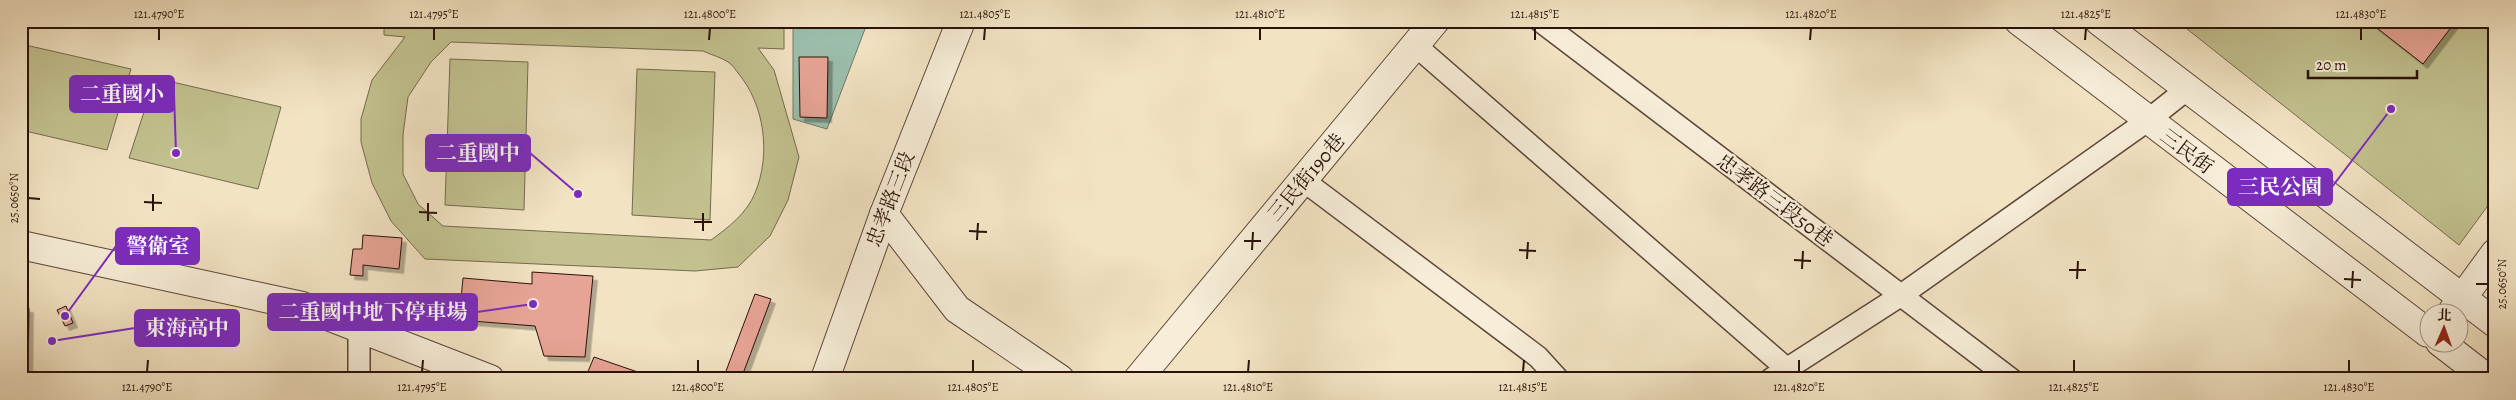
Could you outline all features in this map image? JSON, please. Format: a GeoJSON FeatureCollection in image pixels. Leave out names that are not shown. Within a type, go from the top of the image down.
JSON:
{"type":"FeatureCollection","features":[{"type":"Feature","properties":{"kind":"street","name":"忠孝路三段"},"geometry":{"type":"LineString","coordinates":[[825,379],[884,214],[961,21]]}},
{"type":"Feature","properties":{"kind":"street","name":"三民街190巷"},"geometry":{"type":"LineString","coordinates":[[1138,379],[1435,21]]}},
{"type":"Feature","properties":{"kind":"street","name":"三民街"},"geometry":{"type":"LineString","coordinates":[[2019,21],[2147,121],[2418,326]]}},
{"type":"Feature","properties":{"kind":"street"},"geometry":{"type":"LineString","coordinates":[[2099,21],[2453,302]]}},
{"type":"Feature","properties":{"kind":"street"},"geometry":{"type":"LineString","coordinates":[[884,214],[957,309],[1060,379]]}},
{"type":"Feature","properties":{"kind":"street"},"geometry":{"type":"LineString","coordinates":[[21,245],[302,306],[490,379]]}},
{"type":"Feature","properties":{"kind":"street"},"geometry":{"type":"LineString","coordinates":[[2459,302],[2495,253]]}},
{"type":"Feature","properties":{"kind":"street"},"geometry":{"type":"LineString","coordinates":[[2468,310],[2495,323]]}},
{"type":"Feature","properties":{"kind":"street"},"geometry":{"type":"LineString","coordinates":[[2453,352],[2488,379]]}},
{"type":"Feature","properties":{"kind":"lane","name":"忠孝路三段50巷"},"geometry":{"type":"LineString","coordinates":[[1540,21],[2010,379]]}},
{"type":"Feature","properties":{"kind":"lane"},"geometry":{"type":"LineString","coordinates":[[1415,45],[1779,374],[1900,296],[2147,121],[2186,90]]}},
{"type":"Feature","properties":{"kind":"lane"},"geometry":{"type":"LineString","coordinates":[[1304,181],[1538,357],[1558,379]]}},
{"type":"Feature","properties":{"kind":"lane"},"geometry":{"type":"LineString","coordinates":[[359,328],[359,379]]}},
{"type":"Feature","properties":{"kind":"shaded area"},"geometry":{"type":"Polygon","coordinates":[[[384,21],[784,22],[784,49],[758,48],[774,70],[799,157],[788,200],[770,236],[738,267],[695,271],[425,259],[391,221],[372,183],[361,142],[361,119],[372,80],[405,37],[384,35],[384,21]],[[451,42],[431,62],[408,97],[403,135],[403,174],[418,204],[443,226],[711,240],[736,220],[752,200],[760,178],[764,147],[759,115],[747,86],[735,68],[729,63],[703,51],[451,42]]]}},
{"type":"Feature","properties":{"kind":"shaded area"},"geometry":{"type":"Polygon","coordinates":[[[793,21],[868,21],[827,129],[793,119],[793,21]]]}},
{"type":"Feature","properties":{"kind":"shaded area"},"geometry":{"type":"Polygon","coordinates":[[[2177,21],[2495,21],[2495,196],[2459,245],[2177,21]]]}},
{"type":"Feature","properties":{"kind":"shaded area"},"geometry":{"type":"Polygon","coordinates":[[[21,44],[131,69],[107,150],[21,130],[21,44]]]}},
{"type":"Feature","properties":{"kind":"shaded area"},"geometry":{"type":"Polygon","coordinates":[[[450,59],[528,62],[524,210],[445,205],[450,59]]]}},
{"type":"Feature","properties":{"kind":"shaded area"},"geometry":{"type":"Polygon","coordinates":[[[637,69],[715,72],[710,220],[632,215],[637,69]]]}},
{"type":"Feature","properties":{"kind":"shaded area"},"geometry":{"type":"Polygon","coordinates":[[[155,78],[281,107],[258,189],[129,158],[155,78]]]}},
{"type":"Feature","properties":{"kind":"building"},"geometry":{"type":"Polygon","coordinates":[[[2368,21],[2456,21],[2423,64],[2368,21]]]}},
{"type":"Feature","properties":{"kind":"building"},"geometry":{"type":"Polygon","coordinates":[[[799,57],[828,57],[827,118],[800,117],[799,57]]]}},
{"type":"Feature","properties":{"kind":"building"},"geometry":{"type":"Polygon","coordinates":[[[363,235],[402,238],[399,269],[363,265],[363,276],[350,275],[353,249],[362,249],[363,235]]]}},
{"type":"Feature","properties":{"kind":"building"},"geometry":{"type":"Polygon","coordinates":[[[532,272],[593,276],[585,357],[544,356],[535,326],[459,320],[463,278],[532,284],[532,272]]]}},
{"type":"Feature","properties":{"kind":"building"},"geometry":{"type":"Polygon","coordinates":[[[755,294],[771,299],[741,379],[723,379],[755,294]]]}},
{"type":"Feature","properties":{"kind":"building"},"geometry":{"type":"Polygon","coordinates":[[[66,306],[73,323],[65,326],[57,310],[66,306]]]}},
{"type":"Feature","properties":{"kind":"building"},"geometry":{"type":"Polygon","coordinates":[[[21,308],[29,308],[28,379],[21,379],[21,308]]]}},
{"type":"Feature","properties":{"kind":"building"},"geometry":{"type":"Polygon","coordinates":[[[594,357],[658,379],[600,379],[587,374],[594,357]]]}},
{"type":"Feature","properties":{"kind":"place","name":"三民公園"},"geometry":{"type":"Point","coordinates":[2391,109]}},
{"type":"Feature","properties":{"kind":"place","name":"二重國小"},"geometry":{"type":"Point","coordinates":[176,153]}},
{"type":"Feature","properties":{"kind":"place","name":"二重國中"},"geometry":{"type":"Point","coordinates":[578,194]}},
{"type":"Feature","properties":{"kind":"place","name":"二重國中地下停車場"},"geometry":{"type":"Point","coordinates":[533,304]}},
{"type":"Feature","properties":{"kind":"place","name":"警衛室"},"geometry":{"type":"Point","coordinates":[65,316]}},
{"type":"Feature","properties":{"kind":"place","name":"東海高中"},"geometry":{"type":"Point","coordinates":[52,341]}}]}
